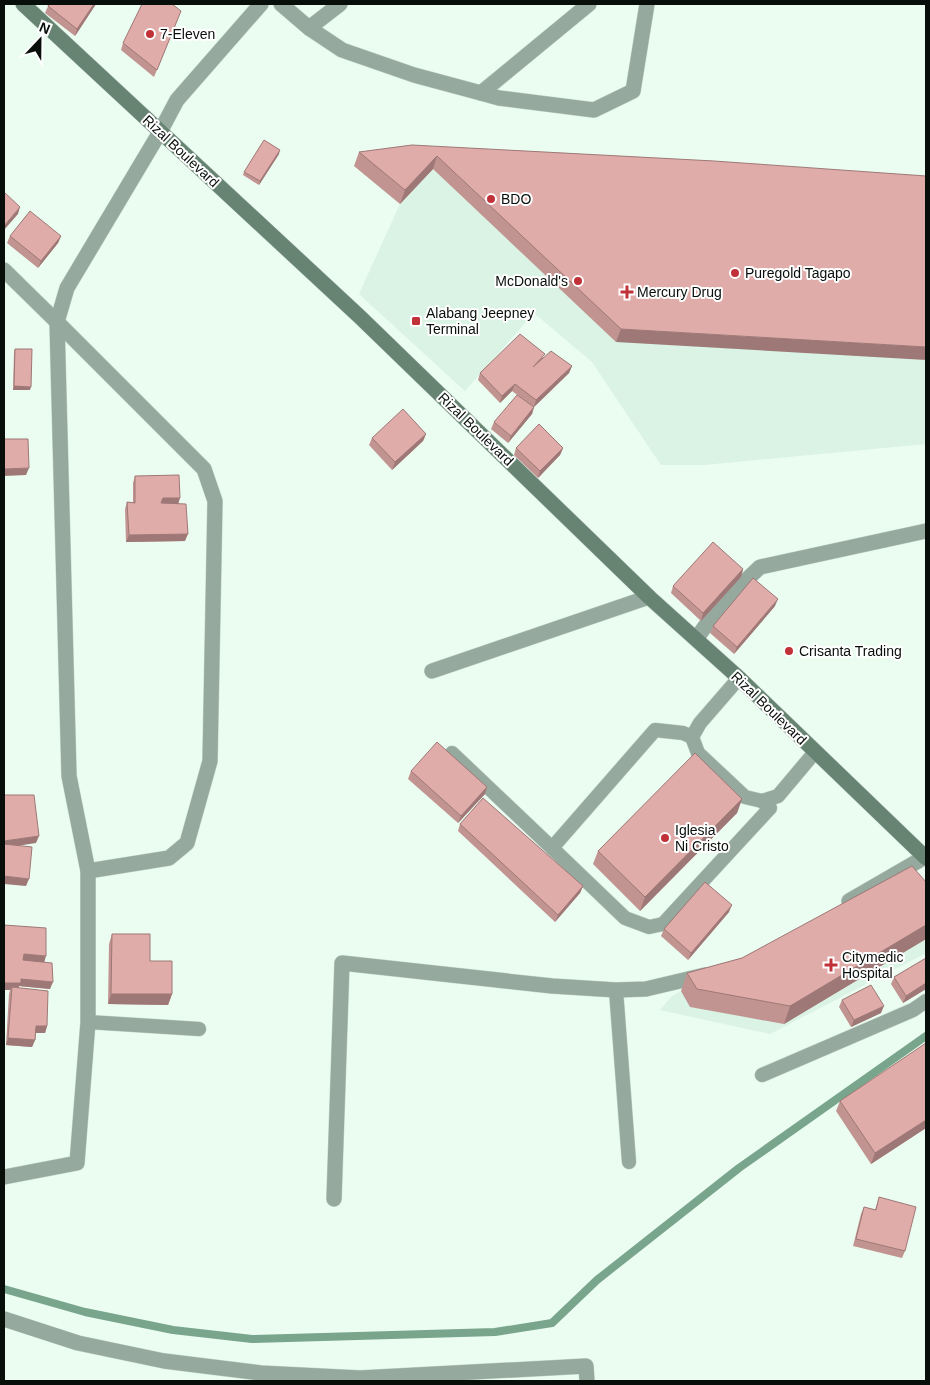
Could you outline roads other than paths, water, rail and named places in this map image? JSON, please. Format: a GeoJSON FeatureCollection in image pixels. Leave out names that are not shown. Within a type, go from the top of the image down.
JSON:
{"type":"FeatureCollection","features":[{"type":"Feature","properties":{"kind":"main road","name":"Rizal Boulevard"},"geometry":{"type":"LineString","coordinates":[[23,4],[360,317],[649,597],[739,678],[926,857]]}},
{"type":"Feature","properties":{"kind":"street"},"geometry":{"type":"LineString","coordinates":[[4,1177],[76,1163],[88,1022],[88,871],[69,776],[57,322],[67,288],[177,100],[261,4]]}},
{"type":"Feature","properties":{"kind":"street"},"geometry":{"type":"LineString","coordinates":[[281,4],[309,28],[342,50],[414,74],[499,98],[594,110],[633,90],[647,4]]}},
{"type":"Feature","properties":{"kind":"street"},"geometry":{"type":"LineString","coordinates":[[309,28],[340,4]]}},
{"type":"Feature","properties":{"kind":"street"},"geometry":{"type":"LineString","coordinates":[[481,93],[589,4]]}},
{"type":"Feature","properties":{"kind":"street"},"geometry":{"type":"LineString","coordinates":[[4,270],[204,468],[215,501],[210,761],[187,843],[169,858],[88,871]]}},
{"type":"Feature","properties":{"kind":"street"},"geometry":{"type":"LineString","coordinates":[[696,639],[722,603],[760,567],[926,531]]}},
{"type":"Feature","properties":{"kind":"street"},"geometry":{"type":"LineString","coordinates":[[432,671],[649,597]]}},
{"type":"Feature","properties":{"kind":"street"},"geometry":{"type":"LineString","coordinates":[[833,910],[926,857]]}},
{"type":"Feature","properties":{"kind":"street"},"geometry":{"type":"LineString","coordinates":[[334,1200],[342,963],[552,986],[616,990],[646,989],[723,971]]}},
{"type":"Feature","properties":{"kind":"street"},"geometry":{"type":"LineString","coordinates":[[4,1319],[78,1343],[145,1357],[260,1373],[360,1378],[467,1376],[586,1366],[587,1381]]}},
{"type":"Feature","properties":{"kind":"lane"},"geometry":{"type":"LineString","coordinates":[[692,737],[700,723],[739,678]]}},
{"type":"Feature","properties":{"kind":"lane"},"geometry":{"type":"LineString","coordinates":[[452,753],[625,918],[649,928],[663,924],[770,808],[762,801],[745,797],[698,753],[692,737],[683,733],[655,730],[552,848]]}},
{"type":"Feature","properties":{"kind":"lane"},"geometry":{"type":"LineString","coordinates":[[762,801],[778,796],[815,752]]}},
{"type":"Feature","properties":{"kind":"lane"},"geometry":{"type":"LineString","coordinates":[[616,990],[629,1162]]}},
{"type":"Feature","properties":{"kind":"lane"},"geometry":{"type":"LineString","coordinates":[[762,1075],[914,1010],[926,1001]]}},
{"type":"Feature","properties":{"kind":"lane"},"geometry":{"type":"LineString","coordinates":[[88,1022],[199,1029]]}},
{"type":"Feature","properties":{"kind":"waterway"},"geometry":{"type":"LineString","coordinates":[[4,1289],[85,1312],[173,1330],[252,1339],[495,1332],[552,1323],[597,1280],[739,1168],[926,1036]]}},
{"type":"Feature","properties":{"kind":"place","name":"7-Eleven"},"geometry":{"type":"Point","coordinates":[150,34]}},
{"type":"Feature","properties":{"kind":"place","name":"BDO"},"geometry":{"type":"Point","coordinates":[491,199]}},
{"type":"Feature","properties":{"kind":"place","name":"Puregold Tagapo"},"geometry":{"type":"Point","coordinates":[735,273]}},
{"type":"Feature","properties":{"kind":"place","name":"McDonald's"},"geometry":{"type":"Point","coordinates":[578,281]}},
{"type":"Feature","properties":{"kind":"place","name":"Mercury Drug"},"geometry":{"type":"Point","coordinates":[627,292]}},
{"type":"Feature","properties":{"kind":"place","name":"Alabang Jeepney Terminal"},"geometry":{"type":"Point","coordinates":[416,321]}},
{"type":"Feature","properties":{"kind":"place","name":"Crisanta Trading"},"geometry":{"type":"Point","coordinates":[789,651]}},
{"type":"Feature","properties":{"kind":"place","name":"Iglesia Ni Cristo"},"geometry":{"type":"Point","coordinates":[665,838]}},
{"type":"Feature","properties":{"kind":"place","name":"Citymedic Hospital"},"geometry":{"type":"Point","coordinates":[831,965]}}]}
